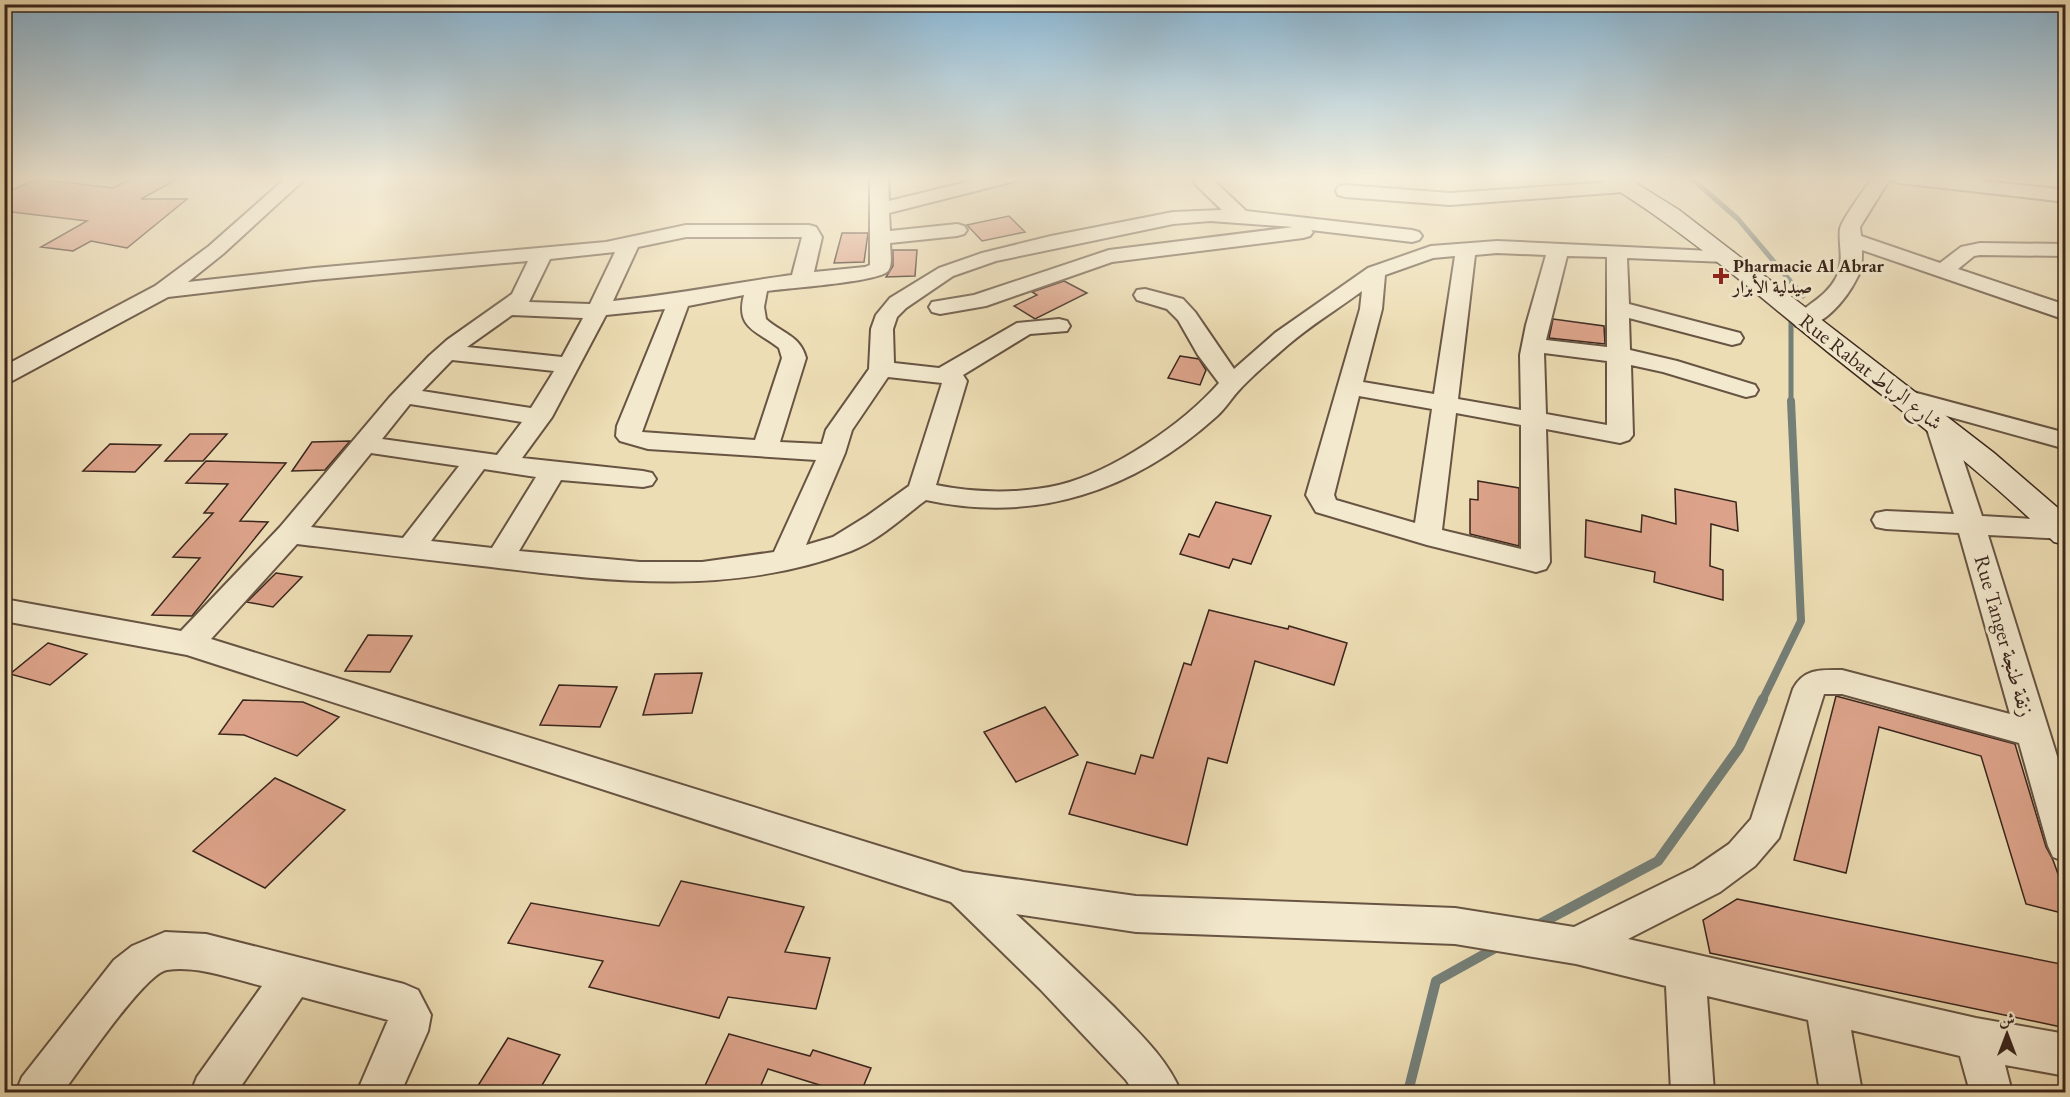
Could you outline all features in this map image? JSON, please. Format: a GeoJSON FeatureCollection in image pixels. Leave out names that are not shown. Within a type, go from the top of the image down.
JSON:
{"type":"FeatureCollection","features":[{"type":"Feature","properties":{"kind":"street"},"geometry":{"type":"LineString","coordinates":[[4,376],[163,291],[240,228]]}},
{"type":"Feature","properties":{"kind":"street"},"geometry":{"type":"LineString","coordinates":[[506,308],[597,310],[679,301],[802,278],[875,272],[880,268],[879,228]]}},
{"type":"Feature","properties":{"kind":"street"},"geometry":{"type":"LineString","coordinates":[[785,561],[832,453],[839,430],[881,369],[882,329],[887,315],[898,303],[946,272],[988,258],[1113,228]]}},
{"type":"Feature","properties":{"kind":"street"},"geometry":{"type":"LineString","coordinates":[[940,307],[978,301],[1108,256],[1257,239],[1321,228]]}},
{"type":"Feature","properties":{"kind":"street"},"geometry":{"type":"LineString","coordinates":[[1345,228],[1422,244],[1466,248],[1497,247],[1726,256]]}},
{"type":"Feature","properties":{"kind":"street"},"geometry":{"type":"LineString","coordinates":[[1420,228],[1422,244]]}},
{"type":"Feature","properties":{"kind":"street","name":"Rue Rabat شارع الرباط"},"geometry":{"type":"LineString","coordinates":[[1690,228],[1804,321],[1940,426],[2065,535]]}},
{"type":"Feature","properties":{"kind":"street"},"geometry":{"type":"LineString","coordinates":[[1804,321],[1830,302],[1847,278],[1852,261],[1850,228]]}},
{"type":"Feature","properties":{"kind":"street"},"geometry":{"type":"LineString","coordinates":[[163,291],[314,274],[606,248],[686,231],[801,229],[809,231],[812,237],[802,278]]}},
{"type":"Feature","properties":{"kind":"street"},"geometry":{"type":"LineString","coordinates":[[879,238],[957,230]]}},
{"type":"Feature","properties":{"kind":"street"},"geometry":{"type":"LineString","coordinates":[[1849,239],[2066,313]]}},
{"type":"Feature","properties":{"kind":"street"},"geometry":{"type":"LineString","coordinates":[[504,464],[540,417],[630,243]]}},
{"type":"Feature","properties":{"kind":"street"},"geometry":{"type":"LineString","coordinates":[[921,490],[958,498],[1004,500],[1063,493],[1114,474],[1168,441],[1209,410],[1232,383],[1283,338],[1375,272],[1422,244]]}},
{"type":"Feature","properties":{"kind":"street"},"geometry":{"type":"LineString","coordinates":[[1427,536],[1443,404],[1466,248]]}},
{"type":"Feature","properties":{"kind":"street"},"geometry":{"type":"LineString","coordinates":[[1944,270],[1968,251],[1980,249],[2066,250]]}},
{"type":"Feature","properties":{"kind":"street"},"geometry":{"type":"LineString","coordinates":[[1375,272],[1371,309],[1351,387],[1320,489],[1321,501],[1326,506],[1427,536],[1536,562],[1532,355],[1537,325],[1555,265],[1557,250]]}},
{"type":"Feature","properties":{"kind":"street"},"geometry":{"type":"LineString","coordinates":[[1351,387],[1620,435],[1617,253]]}},
{"type":"Feature","properties":{"kind":"street"},"geometry":{"type":"LineString","coordinates":[[188,644],[290,534],[405,396],[447,352],[521,298],[527,290],[542,254]]}},
{"type":"Feature","properties":{"kind":"street"},"geometry":{"type":"LineString","coordinates":[[758,285],[752,312],[756,321],[788,342],[794,349],[794,358],[765,449]]}},
{"type":"Feature","properties":{"kind":"street"},"geometry":{"type":"LineString","coordinates":[[2065,290],[2063,294],[2066,300]]}},
{"type":"Feature","properties":{"kind":"street"},"geometry":{"type":"LineString","coordinates":[[1145,295],[1175,304],[1187,317],[1210,355],[1232,383]]}},
{"type":"Feature","properties":{"kind":"street"},"geometry":{"type":"LineString","coordinates":[[679,301],[630,426],[629,436],[648,441],[832,453]]}},
{"type":"Feature","properties":{"kind":"street"},"geometry":{"type":"LineString","coordinates":[[1618,308],[1732,338]]}},
{"type":"Feature","properties":{"kind":"street"},"geometry":{"type":"LineString","coordinates":[[945,375],[1025,328],[1059,326]]}},
{"type":"Feature","properties":{"kind":"street"},"geometry":{"type":"LineString","coordinates":[[1534,345],[1619,355],[1669,366],[1746,390]]}},
{"type":"Feature","properties":{"kind":"street"},"geometry":{"type":"LineString","coordinates":[[447,352],[568,366]]}},
{"type":"Feature","properties":{"kind":"street"},"geometry":{"type":"LineString","coordinates":[[290,534],[500,559],[640,572],[702,572],[785,561],[843,544],[877,523],[921,490],[955,381],[952,377],[945,375],[881,369]]}},
{"type":"Feature","properties":{"kind":"street"},"geometry":{"type":"LineString","coordinates":[[1898,395],[2066,441]]}},
{"type":"Feature","properties":{"kind":"street"},"geometry":{"type":"LineString","coordinates":[[405,396],[540,417]]}},
{"type":"Feature","properties":{"kind":"street","name":"Rue Tanger زنقة طنجة"},"geometry":{"type":"LineString","coordinates":[[1940,426],[2066,846]]}},
{"type":"Feature","properties":{"kind":"street"},"geometry":{"type":"LineString","coordinates":[[364,444],[553,471],[644,479]]}},
{"type":"Feature","properties":{"kind":"street"},"geometry":{"type":"LineString","coordinates":[[410,548],[477,460]]}},
{"type":"Feature","properties":{"kind":"street"},"geometry":{"type":"LineString","coordinates":[[500,559],[553,471]]}},
{"type":"Feature","properties":{"kind":"street"},"geometry":{"type":"LineString","coordinates":[[1886,520],[1971,525],[2065,535]]}},
{"type":"Feature","properties":{"kind":"street"},"geometry":{"type":"LineString","coordinates":[[4,610],[188,644],[963,889],[1136,914],[1455,926],[1567,944],[1976,1039],[2066,1055]]}},
{"type":"Feature","properties":{"kind":"street"},"geometry":{"type":"LineString","coordinates":[[1567,944],[1707,880],[1742,855],[1766,826],[1809,689],[1817,682],[1842,682],[2031,733]]}},
{"type":"Feature","properties":{"kind":"street"},"geometry":{"type":"LineString","coordinates":[[963,889],[1054,975],[1141,1065],[1159,1092]]}},
{"type":"Feature","properties":{"kind":"street"},"geometry":{"type":"LineString","coordinates":[[37,1092],[128,974],[146,959],[165,951],[206,954],[404,1004],[410,1015],[407,1030],[379,1092]]}},
{"type":"Feature","properties":{"kind":"street"},"geometry":{"type":"LineString","coordinates":[[1685,971],[1692,1092]]}},
{"type":"Feature","properties":{"kind":"street"},"geometry":{"type":"LineString","coordinates":[[212,1092],[293,976]]}},
{"type":"Feature","properties":{"kind":"street"},"geometry":{"type":"LineString","coordinates":[[1826,1004],[1841,1092]]}},
{"type":"Feature","properties":{"kind":"street"},"geometry":{"type":"LineString","coordinates":[[1976,1039],[1991,1092]]}},
{"type":"Feature","properties":{"kind":"building"},"geometry":{"type":"Polygon","coordinates":[[[74,228],[151,228],[127,248],[91,241],[73,251],[41,247],[74,228]]]}},
{"type":"Feature","properties":{"kind":"building"},"geometry":{"type":"Polygon","coordinates":[[[970,228],[1021,228],[1025,232],[982,241],[970,228]]]}},
{"type":"Feature","properties":{"kind":"building"},"geometry":{"type":"Polygon","coordinates":[[[842,233],[868,233],[864,262],[834,263],[842,233]]]}},
{"type":"Feature","properties":{"kind":"building"},"geometry":{"type":"Polygon","coordinates":[[[893,250],[917,250],[915,276],[886,277],[893,266],[893,250]]]}},
{"type":"Feature","properties":{"kind":"building"},"geometry":{"type":"Polygon","coordinates":[[[1064,281],[1087,293],[1035,319],[1014,306],[1037,295],[1032,292],[1064,281]]]}},
{"type":"Feature","properties":{"kind":"building"},"geometry":{"type":"Polygon","coordinates":[[[1553,319],[1604,326],[1605,344],[1549,338],[1553,319]]]}},
{"type":"Feature","properties":{"kind":"building"},"geometry":{"type":"Polygon","coordinates":[[[1180,356],[1199,359],[1206,370],[1200,385],[1168,378],[1180,356]]]}},
{"type":"Feature","properties":{"kind":"building"},"geometry":{"type":"Polygon","coordinates":[[[190,434],[227,434],[203,461],[165,461],[190,434]]]}},
{"type":"Feature","properties":{"kind":"building"},"geometry":{"type":"Polygon","coordinates":[[[350,441],[325,470],[292,471],[312,442],[350,441]]]}},
{"type":"Feature","properties":{"kind":"building"},"geometry":{"type":"Polygon","coordinates":[[[110,444],[161,445],[135,472],[83,471],[110,444]]]}},
{"type":"Feature","properties":{"kind":"building"},"geometry":{"type":"Polygon","coordinates":[[[206,461],[286,463],[240,521],[268,522],[192,616],[152,615],[200,558],[173,557],[213,513],[204,513],[228,484],[186,483],[206,461]]]}},
{"type":"Feature","properties":{"kind":"building"},"geometry":{"type":"Polygon","coordinates":[[[1478,481],[1519,488],[1519,546],[1470,534],[1470,499],[1478,500],[1478,481]]]}},
{"type":"Feature","properties":{"kind":"building"},"geometry":{"type":"Polygon","coordinates":[[[1675,489],[1736,502],[1738,531],[1711,524],[1710,566],[1723,570],[1723,600],[1654,582],[1655,572],[1585,557],[1586,520],[1641,532],[1642,515],[1676,524],[1675,489]]]}},
{"type":"Feature","properties":{"kind":"building"},"geometry":{"type":"Polygon","coordinates":[[[1216,502],[1271,516],[1251,564],[1233,559],[1229,568],[1180,554],[1189,534],[1199,537],[1216,502]]]}},
{"type":"Feature","properties":{"kind":"building"},"geometry":{"type":"Polygon","coordinates":[[[276,573],[302,577],[273,607],[247,602],[276,573]]]}},
{"type":"Feature","properties":{"kind":"building"},"geometry":{"type":"Polygon","coordinates":[[[1209,610],[1288,629],[1289,626],[1347,643],[1334,685],[1255,661],[1227,763],[1208,758],[1187,845],[1069,814],[1087,762],[1135,774],[1141,755],[1153,758],[1184,663],[1191,665],[1209,610]]]}},
{"type":"Feature","properties":{"kind":"building"},"geometry":{"type":"Polygon","coordinates":[[[368,635],[412,636],[390,672],[345,671],[368,635]]]}},
{"type":"Feature","properties":{"kind":"building"},"geometry":{"type":"Polygon","coordinates":[[[48,643],[87,654],[50,685],[10,674],[48,643]]]}},
{"type":"Feature","properties":{"kind":"building"},"geometry":{"type":"Polygon","coordinates":[[[702,673],[692,713],[643,715],[655,674],[702,673]]]}},
{"type":"Feature","properties":{"kind":"building"},"geometry":{"type":"Polygon","coordinates":[[[559,685],[617,687],[600,727],[540,725],[559,685]]]}},
{"type":"Feature","properties":{"kind":"building"},"geometry":{"type":"Polygon","coordinates":[[[1836,696],[2015,744],[2046,847],[2066,896],[2066,914],[2026,904],[1981,756],[1879,727],[1846,873],[1794,860],[1836,696]]]}},
{"type":"Feature","properties":{"kind":"building"},"geometry":{"type":"Polygon","coordinates":[[[243,700],[303,702],[339,717],[297,756],[244,735],[219,734],[243,700]]]}},
{"type":"Feature","properties":{"kind":"building"},"geometry":{"type":"Polygon","coordinates":[[[1045,707],[1078,755],[1016,782],[984,732],[1045,707]]]}},
{"type":"Feature","properties":{"kind":"building"},"geometry":{"type":"Polygon","coordinates":[[[275,778],[345,810],[265,888],[193,851],[275,778]]]}},
{"type":"Feature","properties":{"kind":"building"},"geometry":{"type":"Polygon","coordinates":[[[681,881],[804,907],[785,952],[830,958],[816,1009],[728,997],[719,1018],[589,987],[603,961],[508,943],[531,903],[659,926],[681,881]]]}},
{"type":"Feature","properties":{"kind":"building"},"geometry":{"type":"Polygon","coordinates":[[[1737,899],[2066,965],[2066,1028],[1710,953],[1703,920],[1737,899]]]}},
{"type":"Feature","properties":{"kind":"building"},"geometry":{"type":"Polygon","coordinates":[[[729,1034],[810,1056],[813,1050],[871,1068],[861,1092],[842,1092],[768,1069],[758,1092],[702,1092],[729,1034]]]}},
{"type":"Feature","properties":{"kind":"building"},"geometry":{"type":"Polygon","coordinates":[[[508,1038],[560,1055],[538,1092],[474,1092],[508,1038]]]}},
{"type":"Feature","properties":{"kind":"waterway"},"geometry":{"type":"LineString","coordinates":[[1746,228],[1803,296]]}},
{"type":"Feature","properties":{"kind":"waterway"},"geometry":{"type":"LineString","coordinates":[[1791,319],[1791,401]]}},
{"type":"Feature","properties":{"kind":"waterway"},"geometry":{"type":"LineString","coordinates":[[1762,701],[1801,621],[1791,401]]}},
{"type":"Feature","properties":{"kind":"waterway"},"geometry":{"type":"LineString","coordinates":[[1536,926],[1658,861],[1739,748],[1763,699]]}},
{"type":"Feature","properties":{"kind":"waterway"},"geometry":{"type":"LineString","coordinates":[[1408,1092],[1436,981],[1499,946]]}},
{"type":"Feature","properties":{"kind":"place","name":"Pharmacie Al Abrar صيدلية الأبرار"},"geometry":{"type":"Point","coordinates":[1721,276]}}]}
